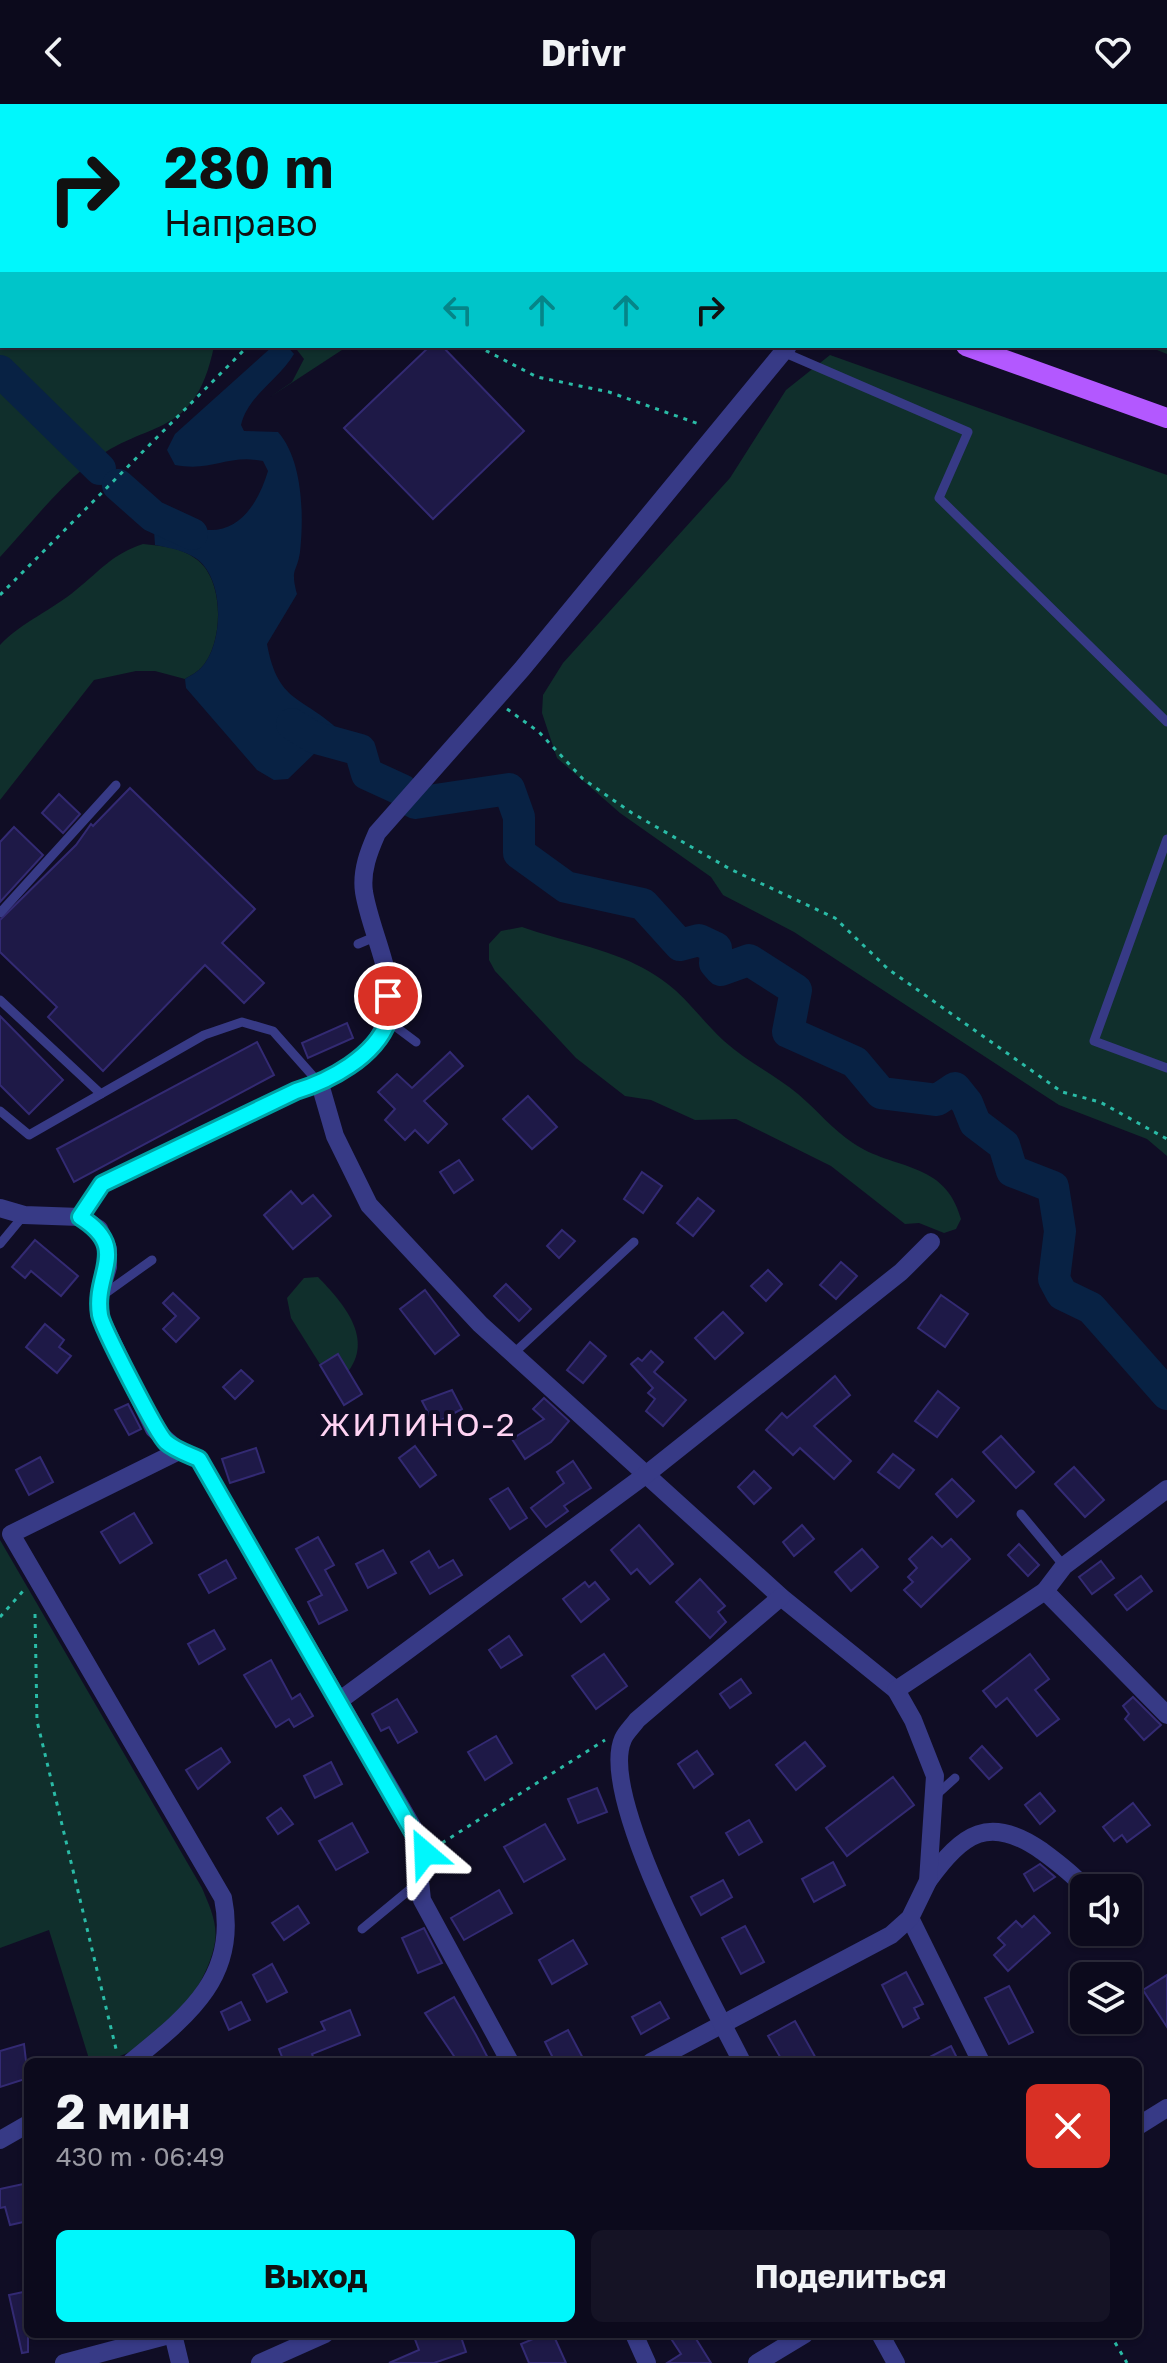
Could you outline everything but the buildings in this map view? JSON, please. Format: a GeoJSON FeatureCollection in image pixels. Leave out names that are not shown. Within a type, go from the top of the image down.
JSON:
{"type":"FeatureCollection","features":[{"type":"Feature","properties":{"kind":"main road"},"geometry":{"type":"LineString","coordinates":[[972,348],[1167,418]]}},
{"type":"Feature","properties":{"kind":"street"},"geometry":{"type":"LineString","coordinates":[[786,349],[494,700],[377,833],[366,861],[364,891],[389,972],[388,1021],[369,1050],[320,1084],[322,1116],[369,1205],[480,1324],[648,1473],[781,1597],[896,1690],[913,1720],[935,1776],[928,1881]]}},
{"type":"Feature","properties":{"kind":"street"},"geometry":{"type":"LineString","coordinates":[[0,1208],[24,1215],[80,1217],[99,1229],[108,1249],[108,1267],[99,1297],[101,1319],[147,1415],[166,1442],[199,1459],[425,1853],[420,1881],[422,1900],[508,2058]]}},
{"type":"Feature","properties":{"kind":"street"},"geometry":{"type":"LineString","coordinates":[[339,1701],[648,1473],[901,1272],[931,1242]]}},
{"type":"Feature","properties":{"kind":"street"},"geometry":{"type":"LineString","coordinates":[[136,2058],[190,2014],[203,1997],[224,1951],[227,1921],[223,1898],[11,1534],[179,1451]]}},
{"type":"Feature","properties":{"kind":"street"},"geometry":{"type":"LineString","coordinates":[[896,1690],[1045,1591],[1064,1566],[1167,1489]]}},
{"type":"Feature","properties":{"kind":"street"},"geometry":{"type":"LineString","coordinates":[[1045,1591],[1167,1715]]}},
{"type":"Feature","properties":{"kind":"street"},"geometry":{"type":"LineString","coordinates":[[740,2058],[646,1869],[620,1766],[622,1740],[637,1720],[781,1597]]}},
{"type":"Feature","properties":{"kind":"street"},"geometry":{"type":"LineString","coordinates":[[659,2058],[891,1935],[910,1918],[928,1881],[963,1844],[981,1832],[996,1829],[1030,1843],[1070,1876]]}},
{"type":"Feature","properties":{"kind":"street"},"geometry":{"type":"LineString","coordinates":[[910,1918],[979,2058]]}},
{"type":"Feature","properties":{"kind":"street"},"geometry":{"type":"LineString","coordinates":[[1142,2124],[1167,2108]]}},
{"type":"Feature","properties":{"kind":"street"},"geometry":{"type":"LineString","coordinates":[[0,2140],[24,2126]]}},
{"type":"Feature","properties":{"kind":"street"},"geometry":{"type":"LineString","coordinates":[[64,2363],[158,2338]]}},
{"type":"Feature","properties":{"kind":"street"},"geometry":{"type":"LineString","coordinates":[[174,2338],[180,2363]]}},
{"type":"Feature","properties":{"kind":"street"},"geometry":{"type":"LineString","coordinates":[[260,2363],[316,2338]]}},
{"type":"Feature","properties":{"kind":"street"},"geometry":{"type":"LineString","coordinates":[[636,2338],[647,2363]]}},
{"type":"Feature","properties":{"kind":"street"},"geometry":{"type":"LineString","coordinates":[[757,2363],[798,2338]]}},
{"type":"Feature","properties":{"kind":"street"},"geometry":{"type":"LineString","coordinates":[[882,2338],[896,2363]]}},
{"type":"Feature","properties":{"kind":"lane"},"geometry":{"type":"LineString","coordinates":[[786,349],[968,432],[939,498],[1167,722]]}},
{"type":"Feature","properties":{"kind":"lane"},"geometry":{"type":"LineString","coordinates":[[0,913],[116,785]]}},
{"type":"Feature","properties":{"kind":"lane"},"geometry":{"type":"LineString","coordinates":[[1167,839],[1094,1041],[1167,1068]]}},
{"type":"Feature","properties":{"kind":"lane"},"geometry":{"type":"LineString","coordinates":[[358,944],[377,935]]}},
{"type":"Feature","properties":{"kind":"lane"},"geometry":{"type":"LineString","coordinates":[[0,1000],[101,1094]]}},
{"type":"Feature","properties":{"kind":"lane"},"geometry":{"type":"LineString","coordinates":[[388,1021],[416,1042]]}},
{"type":"Feature","properties":{"kind":"lane"},"geometry":{"type":"LineString","coordinates":[[0,1111],[29,1135],[204,1035],[242,1022],[273,1031],[320,1084],[296,1091],[102,1184],[80,1217]]}},
{"type":"Feature","properties":{"kind":"lane"},"geometry":{"type":"LineString","coordinates":[[0,1244],[24,1215]]}},
{"type":"Feature","properties":{"kind":"lane"},"geometry":{"type":"LineString","coordinates":[[514,1353],[634,1242]]}},
{"type":"Feature","properties":{"kind":"lane"},"geometry":{"type":"LineString","coordinates":[[99,1297],[152,1260]]}},
{"type":"Feature","properties":{"kind":"lane"},"geometry":{"type":"LineString","coordinates":[[1021,1514],[1064,1566]]}},
{"type":"Feature","properties":{"kind":"lane"},"geometry":{"type":"LineString","coordinates":[[933,1797],[955,1778]]}},
{"type":"Feature","properties":{"kind":"lane"},"geometry":{"type":"LineString","coordinates":[[362,1929],[420,1881]]}},
{"type":"Feature","properties":{"kind":"path"},"geometry":{"type":"LineString","coordinates":[[0,595],[246,348]]}},
{"type":"Feature","properties":{"kind":"path"},"geometry":{"type":"LineString","coordinates":[[481,348],[537,377],[609,392],[715,431]]}},
{"type":"Feature","properties":{"kind":"path"},"geometry":{"type":"LineString","coordinates":[[494,700],[539,732],[583,779],[632,813],[730,869],[835,918],[888,969],[1062,1092],[1100,1102],[1167,1139]]}},
{"type":"Feature","properties":{"kind":"path"},"geometry":{"type":"LineString","coordinates":[[0,1617],[35,1578]]}},
{"type":"Feature","properties":{"kind":"path"},"geometry":{"type":"LineString","coordinates":[[35,1610],[37,1721],[118,2058]]}},
{"type":"Feature","properties":{"kind":"path"},"geometry":{"type":"LineString","coordinates":[[425,1853],[611,1736]]}},
{"type":"Feature","properties":{"kind":"path"},"geometry":{"type":"LineString","coordinates":[[1112,2338],[1127,2363]]}},
{"type":"Feature","properties":{"kind":"green space"},"geometry":{"type":"Polygon","coordinates":[[[0,348],[213,348],[205,378],[194,400],[180,414],[164,425],[106,452],[84,468],[0,557],[0,348]]]}},
{"type":"Feature","properties":{"kind":"green space"},"geometry":{"type":"Polygon","coordinates":[[[296,348],[345,348],[270,397],[292,382],[304,359],[296,348]]]}},
{"type":"Feature","properties":{"kind":"green space"},"geometry":{"type":"Polygon","coordinates":[[[1152,348],[1167,348],[1167,354],[1152,348]]]}},
{"type":"Feature","properties":{"kind":"green space"},"geometry":{"type":"Polygon","coordinates":[[[830,355],[1167,475],[1167,1156],[1147,1139],[1059,1105],[794,932],[723,895],[711,877],[620,813],[557,758],[542,713],[543,695],[563,663],[730,478],[786,390],[830,355]]]}},
{"type":"Feature","properties":{"kind":"green space"},"geometry":{"type":"Polygon","coordinates":[[[143,544],[184,552],[205,568],[212,581],[218,612],[209,657],[201,668],[185,679],[155,671],[136,671],[94,680],[0,800],[0,645],[67,597],[114,558],[143,544]]]}},
{"type":"Feature","properties":{"kind":"green space"},"geometry":{"type":"Polygon","coordinates":[[[522,927],[614,955],[657,976],[678,993],[724,1041],[798,1094],[846,1138],[869,1152],[931,1176],[943,1186],[961,1219],[956,1229],[944,1233],[919,1223],[905,1224],[831,1166],[736,1119],[695,1120],[651,1100],[625,1096],[576,1058],[495,971],[489,960],[489,944],[501,931],[522,927]]]}},
{"type":"Feature","properties":{"kind":"green space"},"geometry":{"type":"Polygon","coordinates":[[[318,1277],[345,1309],[357,1335],[358,1348],[346,1374],[323,1369],[291,1318],[287,1298],[304,1278],[318,1277]]]}},
{"type":"Feature","properties":{"kind":"green space"},"geometry":{"type":"Polygon","coordinates":[[[0,1540],[202,1888],[216,1935],[200,1983],[186,2003],[152,2038],[114,2058],[89,2058],[49,1930],[0,1948],[0,1540]]]}},
{"type":"Feature","properties":{"kind":"water"},"geometry":{"type":"Polygon","coordinates":[[[271,348],[289,348],[294,354],[250,405],[241,425],[244,431],[278,432],[293,458],[300,489],[300,552],[294,575],[297,594],[267,644],[272,663],[278,678],[293,696],[340,731],[339,737],[318,750],[288,779],[274,780],[257,770],[186,688],[185,679],[201,668],[214,644],[217,596],[206,569],[197,559],[182,551],[155,545],[153,516],[170,518],[196,528],[223,529],[234,524],[251,507],[268,471],[263,461],[250,459],[188,467],[175,465],[167,450],[175,434],[271,348]]]}},
{"type":"Feature","properties":{"kind":"waterway"},"geometry":{"type":"LineString","coordinates":[[0,371],[100,469]]}},
{"type":"Feature","properties":{"kind":"waterway"},"geometry":{"type":"LineString","coordinates":[[118,485],[153,516],[192,534]]}},
{"type":"Feature","properties":{"kind":"waterway"},"geometry":{"type":"LineString","coordinates":[[292,724],[313,737],[360,750],[367,774],[402,790]]}},
{"type":"Feature","properties":{"kind":"waterway"},"geometry":{"type":"LineString","coordinates":[[415,803],[509,789],[519,817],[519,853],[566,887],[643,904],[680,945],[699,940],[716,948],[715,963],[721,970],[749,960],[796,990],[788,1032],[855,1062],[881,1093],[937,1100],[955,1088],[967,1103],[975,1123],[1004,1145],[1012,1171],[1053,1187],[1060,1231],[1054,1279],[1062,1294],[1091,1308],[1167,1394]]}},
{"type":"Feature","properties":{"kind":"district","name":"ЖИЛИНО-2"},"geometry":{"type":"Point","coordinates":[418,1425]}},
{"type":"Feature","properties":{"kind":"route"},"geometry":{"type":"LineString","coordinates":[[388,996],[388,1021],[369,1050],[320,1084],[296,1091],[102,1184],[80,1217],[99,1229],[108,1249],[108,1267],[99,1297],[101,1319],[154,1429],[179,1451],[199,1459],[425,1848],[425,1853]]}}]}
